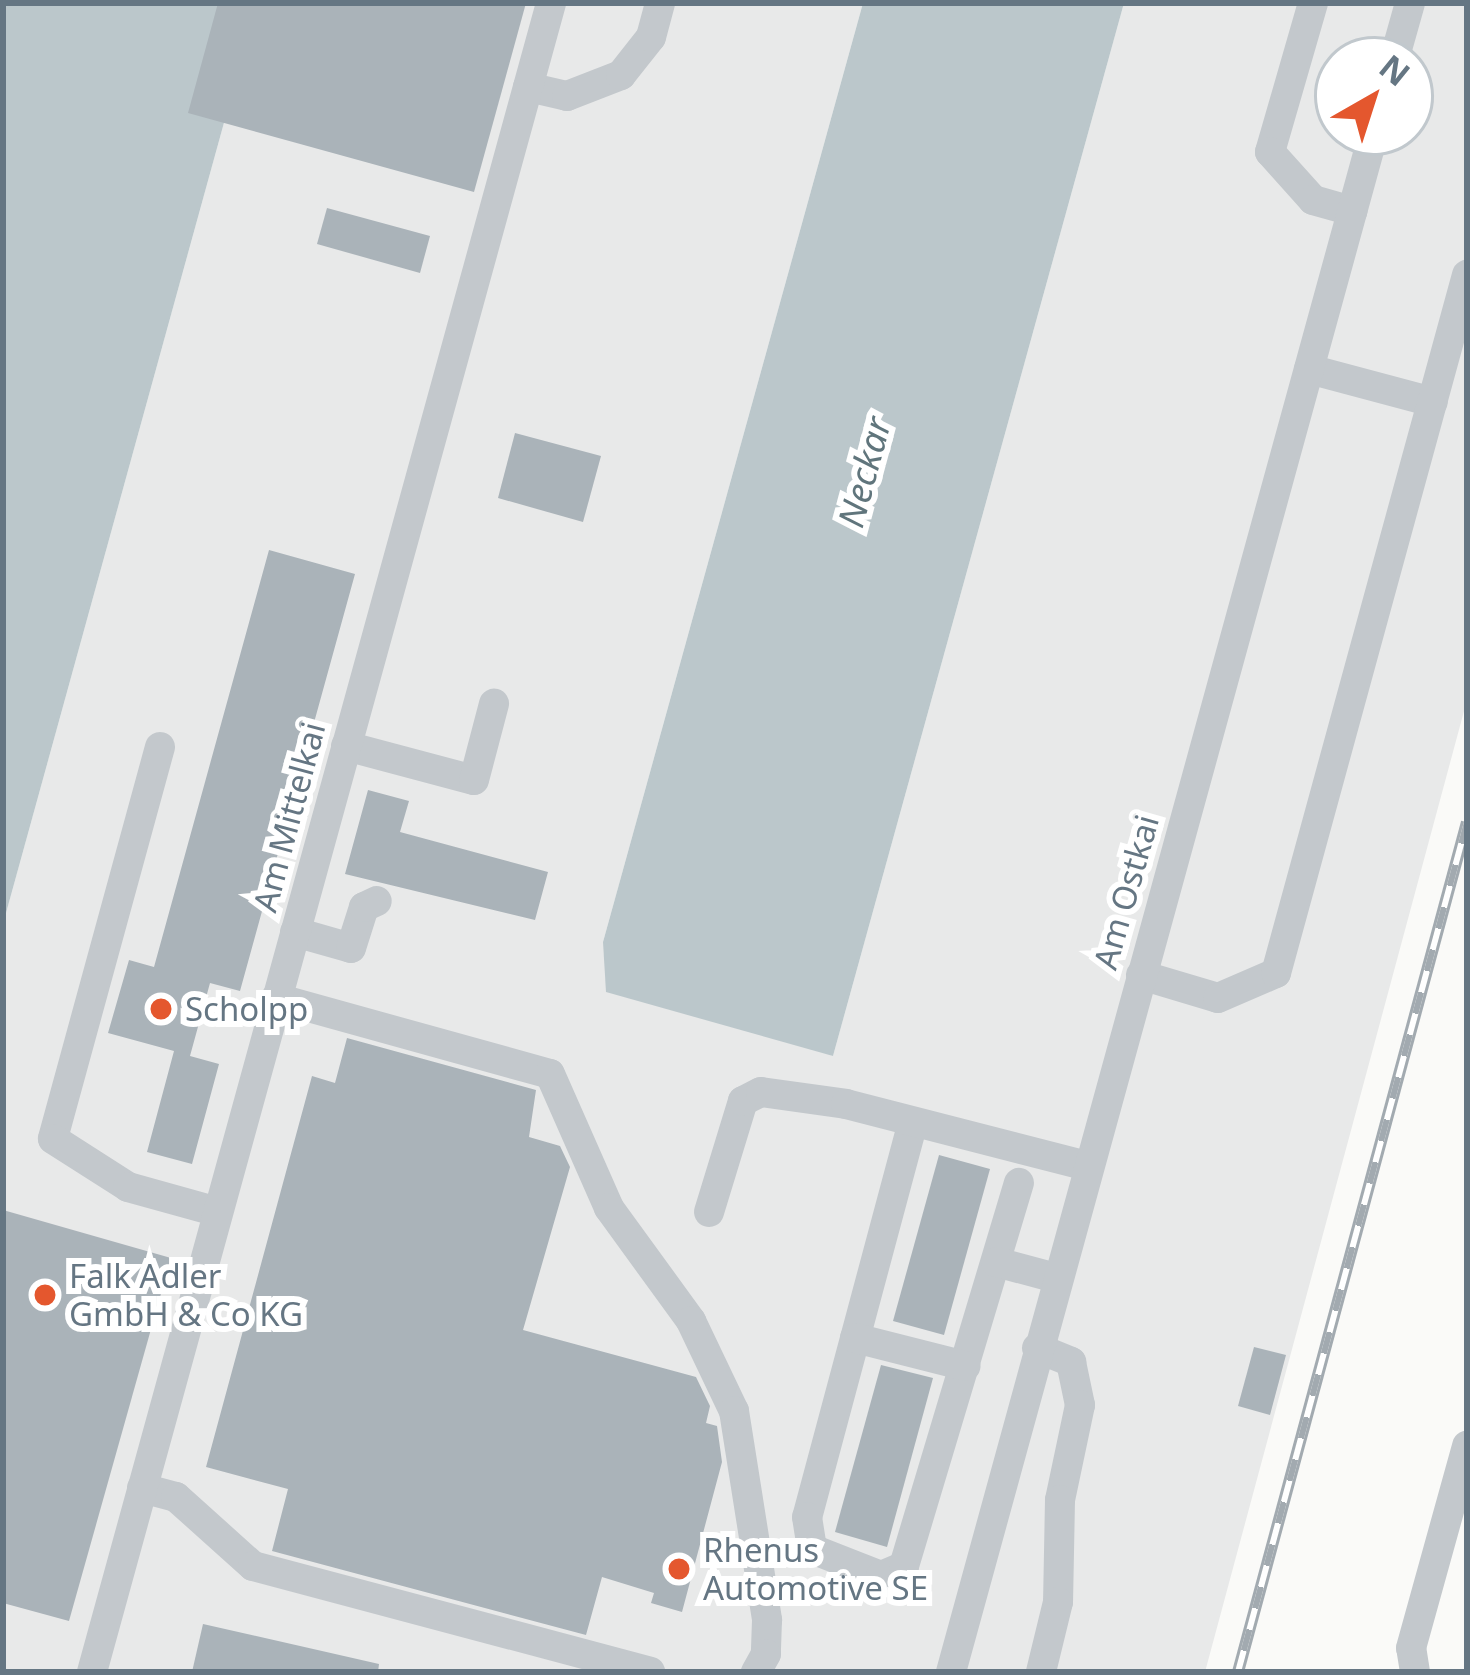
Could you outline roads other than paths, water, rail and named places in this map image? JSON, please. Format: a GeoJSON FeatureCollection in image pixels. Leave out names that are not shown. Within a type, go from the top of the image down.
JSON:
{"type":"FeatureCollection","features":[{"type":"Feature","properties":{"kind":"street","name":"Am Mittelkai"},"geometry":{"type":"LineString","coordinates":[[73,1672],[98,1665],[142,1488],[550,3]]}},
{"type":"Feature","properties":{"kind":"street"},"geometry":{"type":"LineString","coordinates":[[528,86],[567,96],[621,75],[651,37],[660,3]]}},
{"type":"Feature","properties":{"kind":"street"},"geometry":{"type":"LineString","coordinates":[[1312,3],[1270,152],[1313,200],[1352,211]]}},
{"type":"Feature","properties":{"kind":"street"},"geometry":{"type":"LineString","coordinates":[[1401,36],[1410,3]]}},
{"type":"Feature","properties":{"kind":"street","name":"Am Ostkai"},"geometry":{"type":"LineString","coordinates":[[951,1672],[1367,156]]}},
{"type":"Feature","properties":{"kind":"street"},"geometry":{"type":"LineString","coordinates":[[1141,975],[1218,998],[1276,973],[1467,274]]}},
{"type":"Feature","properties":{"kind":"street"},"geometry":{"type":"LineString","coordinates":[[1309,369],[1433,403]]}},
{"type":"Feature","properties":{"kind":"street"},"geometry":{"type":"LineString","coordinates":[[346,746],[474,780],[494,704]]}},
{"type":"Feature","properties":{"kind":"street"},"geometry":{"type":"LineString","coordinates":[[160,747],[53,1139],[128,1187],[218,1212]]}},
{"type":"Feature","properties":{"kind":"street"},"geometry":{"type":"LineString","coordinates":[[295,932],[351,948],[364,907],[377,901]]}},
{"type":"Feature","properties":{"kind":"street"},"geometry":{"type":"LineString","coordinates":[[276,998],[550,1074],[609,1208],[691,1321],[734,1411],[767,1620],[766,1654],[756,1672]]}},
{"type":"Feature","properties":{"kind":"street"},"geometry":{"type":"LineString","coordinates":[[709,1212],[743,1101],[761,1092],[913,1122],[1088,1166]]}},
{"type":"Feature","properties":{"kind":"street"},"geometry":{"type":"LineString","coordinates":[[913,1122],[806,1536],[812,1549],[881,1576],[904,1566],[1019,1183]]}},
{"type":"Feature","properties":{"kind":"street"},"geometry":{"type":"LineString","coordinates":[[996,1262],[1056,1278]]}},
{"type":"Feature","properties":{"kind":"street"},"geometry":{"type":"LineString","coordinates":[[855,1338],[966,1366]]}},
{"type":"Feature","properties":{"kind":"street"},"geometry":{"type":"LineString","coordinates":[[1037,1348],[1071,1362],[1080,1405],[1060,1500],[1058,1602],[1041,1672]]}},
{"type":"Feature","properties":{"kind":"street"},"geometry":{"type":"LineString","coordinates":[[1415,1672],[1411,1648],[1467,1446]]}},
{"type":"Feature","properties":{"kind":"street"},"geometry":{"type":"LineString","coordinates":[[142,1488],[176,1497],[253,1566],[650,1672]]}},
{"type":"Feature","properties":{"kind":"water"},"geometry":{"type":"Polygon","coordinates":[[[3,3],[257,3],[3,924],[3,3]]]}},
{"type":"Feature","properties":{"kind":"water","name":"Neckar"},"geometry":{"type":"Polygon","coordinates":[[[863,3],[1124,3],[833,1056],[606,992],[603,942],[863,3]]]}},
{"type":"Feature","properties":{"kind":"railway"},"geometry":{"type":"LineString","coordinates":[[1238,1672],[1467,822]]}},
{"type":"Feature","properties":{"kind":"place","name":"Scholpp"},"geometry":{"type":"Point","coordinates":[161,1009]}},
{"type":"Feature","properties":{"kind":"place","name":"Falk Adler GmbH & Co KG"},"geometry":{"type":"Point","coordinates":[45,1295]}},
{"type":"Feature","properties":{"kind":"place","name":"Rhenus Automotive SE"},"geometry":{"type":"Point","coordinates":[679,1569]}}]}
